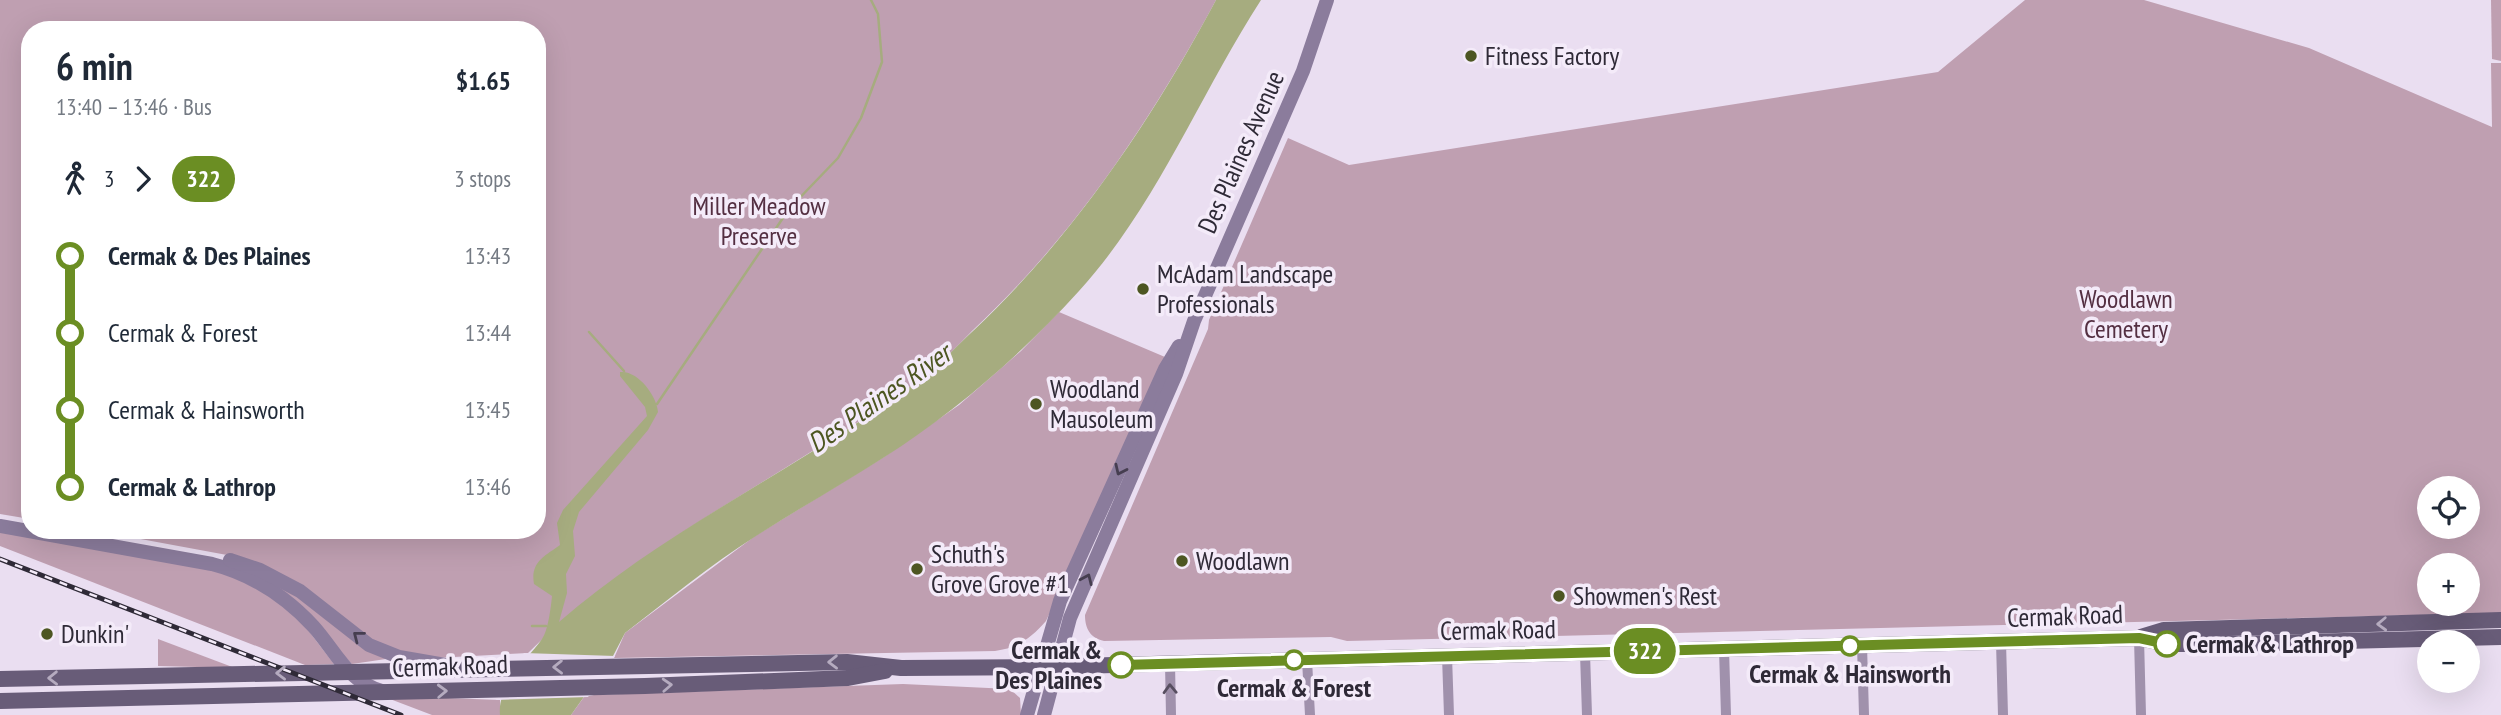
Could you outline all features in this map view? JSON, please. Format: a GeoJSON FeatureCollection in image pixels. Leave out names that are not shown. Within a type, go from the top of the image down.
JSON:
{"type":"FeatureCollection","features":[{"type":"Feature","properties":{"kind":"main road","name":"Des Plaines Avenue"},"geometry":{"type":"LineString","coordinates":[[1044,715],[1070,618],[1176,374],[1194,321],[1303,71],[1327,0]]}},
{"type":"Feature","properties":{"kind":"main road","name":"Des Plaines Avenue"},"geometry":{"type":"LineString","coordinates":[[1027,715],[1060,601],[1166,369],[1194,321]]}},
{"type":"Feature","properties":{"kind":"main road"},"geometry":{"type":"LineString","coordinates":[[0,518],[21,522]]}},
{"type":"Feature","properties":{"kind":"main road"},"geometry":{"type":"LineString","coordinates":[[0,526],[21,530]]}},
{"type":"Feature","properties":{"kind":"main road"},"geometry":{"type":"LineString","coordinates":[[73,539],[212,564],[240,573],[267,587],[312,624],[349,672],[369,687],[389,692]]}},
{"type":"Feature","properties":{"kind":"main road"},"geometry":{"type":"LineString","coordinates":[[114,539],[243,564],[300,591],[356,636],[383,651],[399,657],[469,669]]}},
{"type":"Feature","properties":{"kind":"main road","name":"Cermak Road"},"geometry":{"type":"LineString","coordinates":[[2139,638],[2164,630],[2501,620]]}},
{"type":"Feature","properties":{"kind":"main road","name":"Cermak Road"},"geometry":{"type":"LineString","coordinates":[[0,679],[847,662],[901,668],[1039,667],[2139,638],[2167,644],[2232,644],[2501,636]]}},
{"type":"Feature","properties":{"kind":"main road","name":"Cermak Road"},"geometry":{"type":"LineString","coordinates":[[0,701],[598,687],[848,678],[901,668]]}},
{"type":"Feature","properties":{"kind":"street"},"geometry":{"type":"LineString","coordinates":[[2139,638],[2141,715]]}},
{"type":"Feature","properties":{"kind":"street"},"geometry":{"type":"LineString","coordinates":[[2001,642],[2003,715]]}},
{"type":"Feature","properties":{"kind":"street"},"geometry":{"type":"LineString","coordinates":[[1862,645],[1864,715]]}},
{"type":"Feature","properties":{"kind":"street"},"geometry":{"type":"LineString","coordinates":[[1724,649],[1726,715]]}},
{"type":"Feature","properties":{"kind":"street"},"geometry":{"type":"LineString","coordinates":[[1585,653],[1587,715]]}},
{"type":"Feature","properties":{"kind":"street"},"geometry":{"type":"LineString","coordinates":[[1447,656],[1449,715]]}},
{"type":"Feature","properties":{"kind":"street"},"geometry":{"type":"LineString","coordinates":[[1307,660],[1310,715]]}},
{"type":"Feature","properties":{"kind":"street"},"geometry":{"type":"LineString","coordinates":[[1170,663],[1171,715]]}},
{"type":"Feature","properties":{"kind":"green space","name":"Miller Meadow Preserve"},"geometry":{"type":"Polygon","coordinates":[[[0,0],[1216,0],[1165,90],[1108,176],[1044,257],[932,370],[876,410],[671,540],[621,575],[573,612],[528,653],[435,658],[386,649],[227,555],[141,539],[546,539],[546,21],[21,21],[21,518],[0,514],[0,0]]]}},
{"type":"Feature","properties":{"kind":"green space","name":"Woodlawn Cemetery"},"geometry":{"type":"Polygon","coordinates":[[[2025,0],[2144,0],[2309,48],[2492,127],[2491,63],[2501,63],[2501,613],[2480,614],[2480,553],[2417,553],[2417,615],[1347,641],[1331,637],[1104,641],[1095,638],[1089,632],[1085,615],[1288,138],[1349,165],[1938,72],[2025,0]]]}},
{"type":"Feature","properties":{"kind":"green space"},"geometry":{"type":"Polygon","coordinates":[[[2491,0],[2501,0],[2501,61],[2492,59],[2491,0]]]}},
{"type":"Feature","properties":{"kind":"green space"},"geometry":{"type":"Polygon","coordinates":[[[1059,312],[1165,357],[1046,621],[1029,637],[1017,645],[995,651],[614,658],[625,633],[755,536],[884,457],[959,405],[1021,351],[1059,312]]]}},
{"type":"Feature","properties":{"kind":"green space"},"geometry":{"type":"Polygon","coordinates":[[[0,530],[21,534],[21,539],[50,539],[211,568],[248,581],[298,617],[334,664],[305,665],[0,546],[0,530]]]}},
{"type":"Feature","properties":{"kind":"green space"},"geometry":{"type":"Polygon","coordinates":[[[282,585],[386,659],[352,664],[279,590],[282,585]]]}},
{"type":"Feature","properties":{"kind":"green space"},"geometry":{"type":"Polygon","coordinates":[[[158,639],[235,668],[158,666],[158,639]]]}},
{"type":"Feature","properties":{"kind":"green space"},"geometry":{"type":"Polygon","coordinates":[[[903,684],[1010,689],[1020,698],[1021,715],[571,715],[584,697],[594,695],[903,684]]]}},
{"type":"Feature","properties":{"kind":"green space"},"geometry":{"type":"Polygon","coordinates":[[[390,699],[500,700],[500,715],[432,715],[390,699]]]}},
{"type":"Feature","properties":{"kind":"shaded area"},"geometry":{"type":"Polygon","coordinates":[[[1216,0],[1261,0],[1132,223],[1079,291],[1034,338],[961,402],[910,440],[739,547],[625,633],[613,656],[571,715],[500,715],[500,704],[508,684],[546,630],[552,596],[534,584],[533,576],[540,560],[560,545],[557,523],[563,510],[647,416],[645,407],[620,376],[620,372],[633,375],[645,385],[658,412],[648,430],[579,512],[573,531],[575,556],[566,574],[567,593],[559,622],[602,587],[648,555],[836,437],[927,374],[945,358],[1010,295],[1077,217],[1137,133],[1216,0]]]}},
{"type":"Feature","properties":{"kind":"pier"},"geometry":{"type":"Polygon","coordinates":[[[524,653],[615,656],[588,697],[496,700],[524,653]]]}},
{"type":"Feature","properties":{"kind":"waterway"},"geometry":{"type":"LineString","coordinates":[[657,404],[789,209],[838,158],[861,118],[882,62],[878,14],[871,0]]}},
{"type":"Feature","properties":{"kind":"waterway"},"geometry":{"type":"LineString","coordinates":[[589,332],[624,371]]}},
{"type":"Feature","properties":{"kind":"waterway"},"geometry":{"type":"LineString","coordinates":[[532,626],[546,626]]}},
{"type":"Feature","properties":{"kind":"railway"},"geometry":{"type":"LineString","coordinates":[[0,559],[401,715]]}},
{"type":"Feature","properties":{"kind":"bus line","name":"322"},"geometry":{"type":"LineString","coordinates":[[1121,665],[2139,638],[2167,644]]}},
{"type":"Feature","properties":{"kind":"place","name":"Fitness Factory"},"geometry":{"type":"Point","coordinates":[1471,56]}},
{"type":"Feature","properties":{"kind":"place","name":"McAdam Landscape Professionals"},"geometry":{"type":"Point","coordinates":[1143,289]}},
{"type":"Feature","properties":{"kind":"place","name":"Woodland Mausoleum"},"geometry":{"type":"Point","coordinates":[1036,404]}},
{"type":"Feature","properties":{"kind":"place","name":"Woodlawn"},"geometry":{"type":"Point","coordinates":[1182,561]}},
{"type":"Feature","properties":{"kind":"place","name":"Schuth's Grove Grove #1"},"geometry":{"type":"Point","coordinates":[917,569]}},
{"type":"Feature","properties":{"kind":"place","name":"Showmen's Rest"},"geometry":{"type":"Point","coordinates":[1559,596]}},
{"type":"Feature","properties":{"kind":"place","name":"Dunkin'"},"geometry":{"type":"Point","coordinates":[47,634]}},
{"type":"Feature","properties":{"kind":"place","name":"Cermak & Lathrop"},"geometry":{"type":"Point","coordinates":[2167,644]}},
{"type":"Feature","properties":{"kind":"place","name":"Cermak & Hainsworth"},"geometry":{"type":"Point","coordinates":[1850,646]}},
{"type":"Feature","properties":{"kind":"place","name":"Cermak & Forest"},"geometry":{"type":"Point","coordinates":[1294,660]}},
{"type":"Feature","properties":{"kind":"place","name":"Cermak & Des Plaines"},"geometry":{"type":"Point","coordinates":[1121,665]}},
{"type":"Feature","properties":{"kind":"water label","name":"Des Plaines River"},"geometry":{"type":"Point","coordinates":[879,398]}}]}
